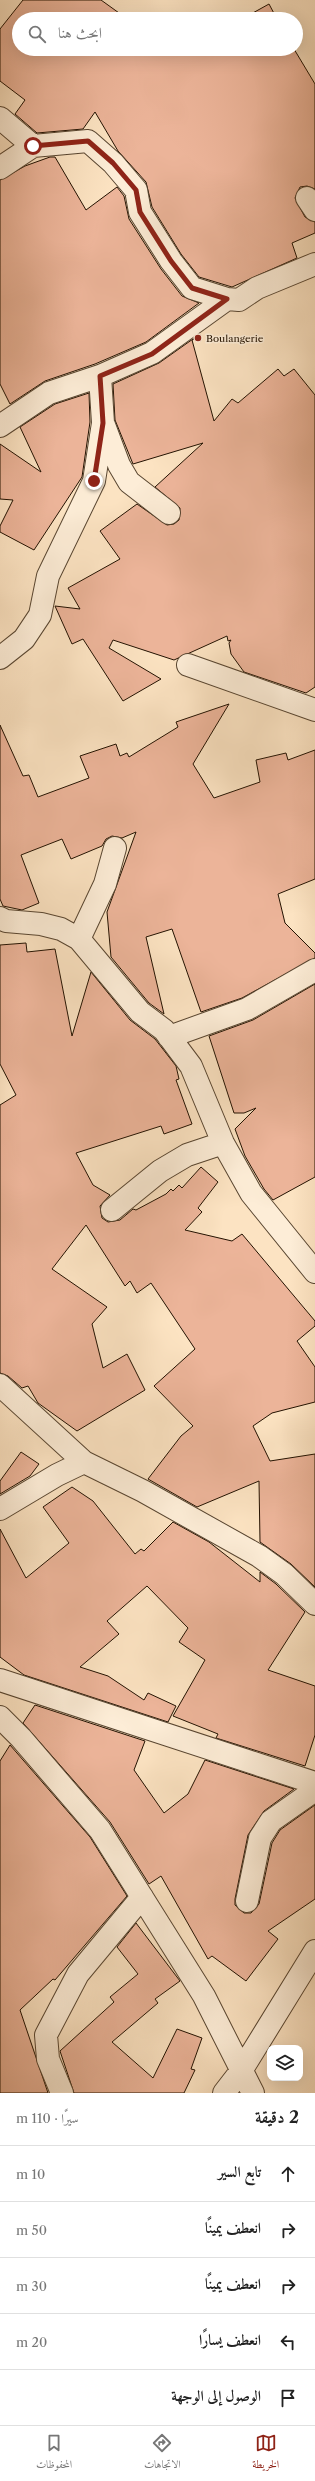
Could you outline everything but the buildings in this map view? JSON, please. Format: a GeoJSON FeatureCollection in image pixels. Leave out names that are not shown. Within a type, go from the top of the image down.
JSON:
{"type":"FeatureCollection","features":[{"type":"Feature","properties":{"kind":"street"},"geometry":{"type":"LineString","coordinates":[[0,118],[33,146]]}},
{"type":"Feature","properties":{"kind":"street"},"geometry":{"type":"LineString","coordinates":[[0,168],[33,146],[88,141],[113,163],[136,190],[140,212],[171,261],[192,288],[227,299],[239,300],[257,288],[315,264]]}},
{"type":"Feature","properties":{"kind":"street"},"geometry":{"type":"LineString","coordinates":[[0,426],[49,393],[100,376],[152,354],[227,299]]}},
{"type":"Feature","properties":{"kind":"street"},"geometry":{"type":"LineString","coordinates":[[0,658],[24,639],[40,615],[48,576],[94,481],[103,423],[100,376]]}},
{"type":"Feature","properties":{"kind":"street"},"geometry":{"type":"LineString","coordinates":[[103,423],[119,465],[129,482],[169,513]]}},
{"type":"Feature","properties":{"kind":"street"},"geometry":{"type":"LineString","coordinates":[[188,664],[315,710]]}},
{"type":"Feature","properties":{"kind":"street"},"geometry":{"type":"LineString","coordinates":[[79,940],[104,884],[115,848]]}},
{"type":"Feature","properties":{"kind":"street"},"geometry":{"type":"LineString","coordinates":[[0,918],[6,921],[41,924],[61,929],[79,940],[140,1012],[164,1030],[191,1066],[223,1143],[251,1193],[315,1272]]}},
{"type":"Feature","properties":{"kind":"street"},"geometry":{"type":"LineString","coordinates":[[169,1037],[247,1009],[315,970]]}},
{"type":"Feature","properties":{"kind":"street"},"geometry":{"type":"LineString","coordinates":[[112,1210],[160,1171],[187,1155],[223,1143]]}},
{"type":"Feature","properties":{"kind":"street"},"geometry":{"type":"LineString","coordinates":[[0,1385],[84,1462],[143,1491],[259,1556],[284,1574],[315,1604]]}},
{"type":"Feature","properties":{"kind":"street"},"geometry":{"type":"LineString","coordinates":[[0,1509],[57,1475],[84,1462]]}},
{"type":"Feature","properties":{"kind":"street"},"geometry":{"type":"LineString","coordinates":[[0,1680],[315,1783]]}},
{"type":"Feature","properties":{"kind":"street"},"geometry":{"type":"LineString","coordinates":[[0,1717],[21,1738],[100,1830],[204,1996],[253,2093]]}},
{"type":"Feature","properties":{"kind":"street"},"geometry":{"type":"LineString","coordinates":[[247,1901],[260,1838],[271,1820],[315,1790]]}},
{"type":"Feature","properties":{"kind":"street"},"geometry":{"type":"LineString","coordinates":[[62,2093],[48,2059],[46,2035],[78,1974],[142,1897]]}},
{"type":"Feature","properties":{"kind":"street"},"geometry":{"type":"LineString","coordinates":[[224,2093],[241,2071],[315,1951]]}},
{"type":"Feature","properties":{"kind":"place","name":"Boulangerie"},"geometry":{"type":"Point","coordinates":[198,338]}},
{"type":"Feature","properties":{"kind":"route"},"geometry":{"type":"LineString","coordinates":[[33,146],[88,141],[113,163],[136,190],[140,212],[171,261],[192,288],[227,299],[152,354],[100,376],[103,423],[94,481]]}}]}
